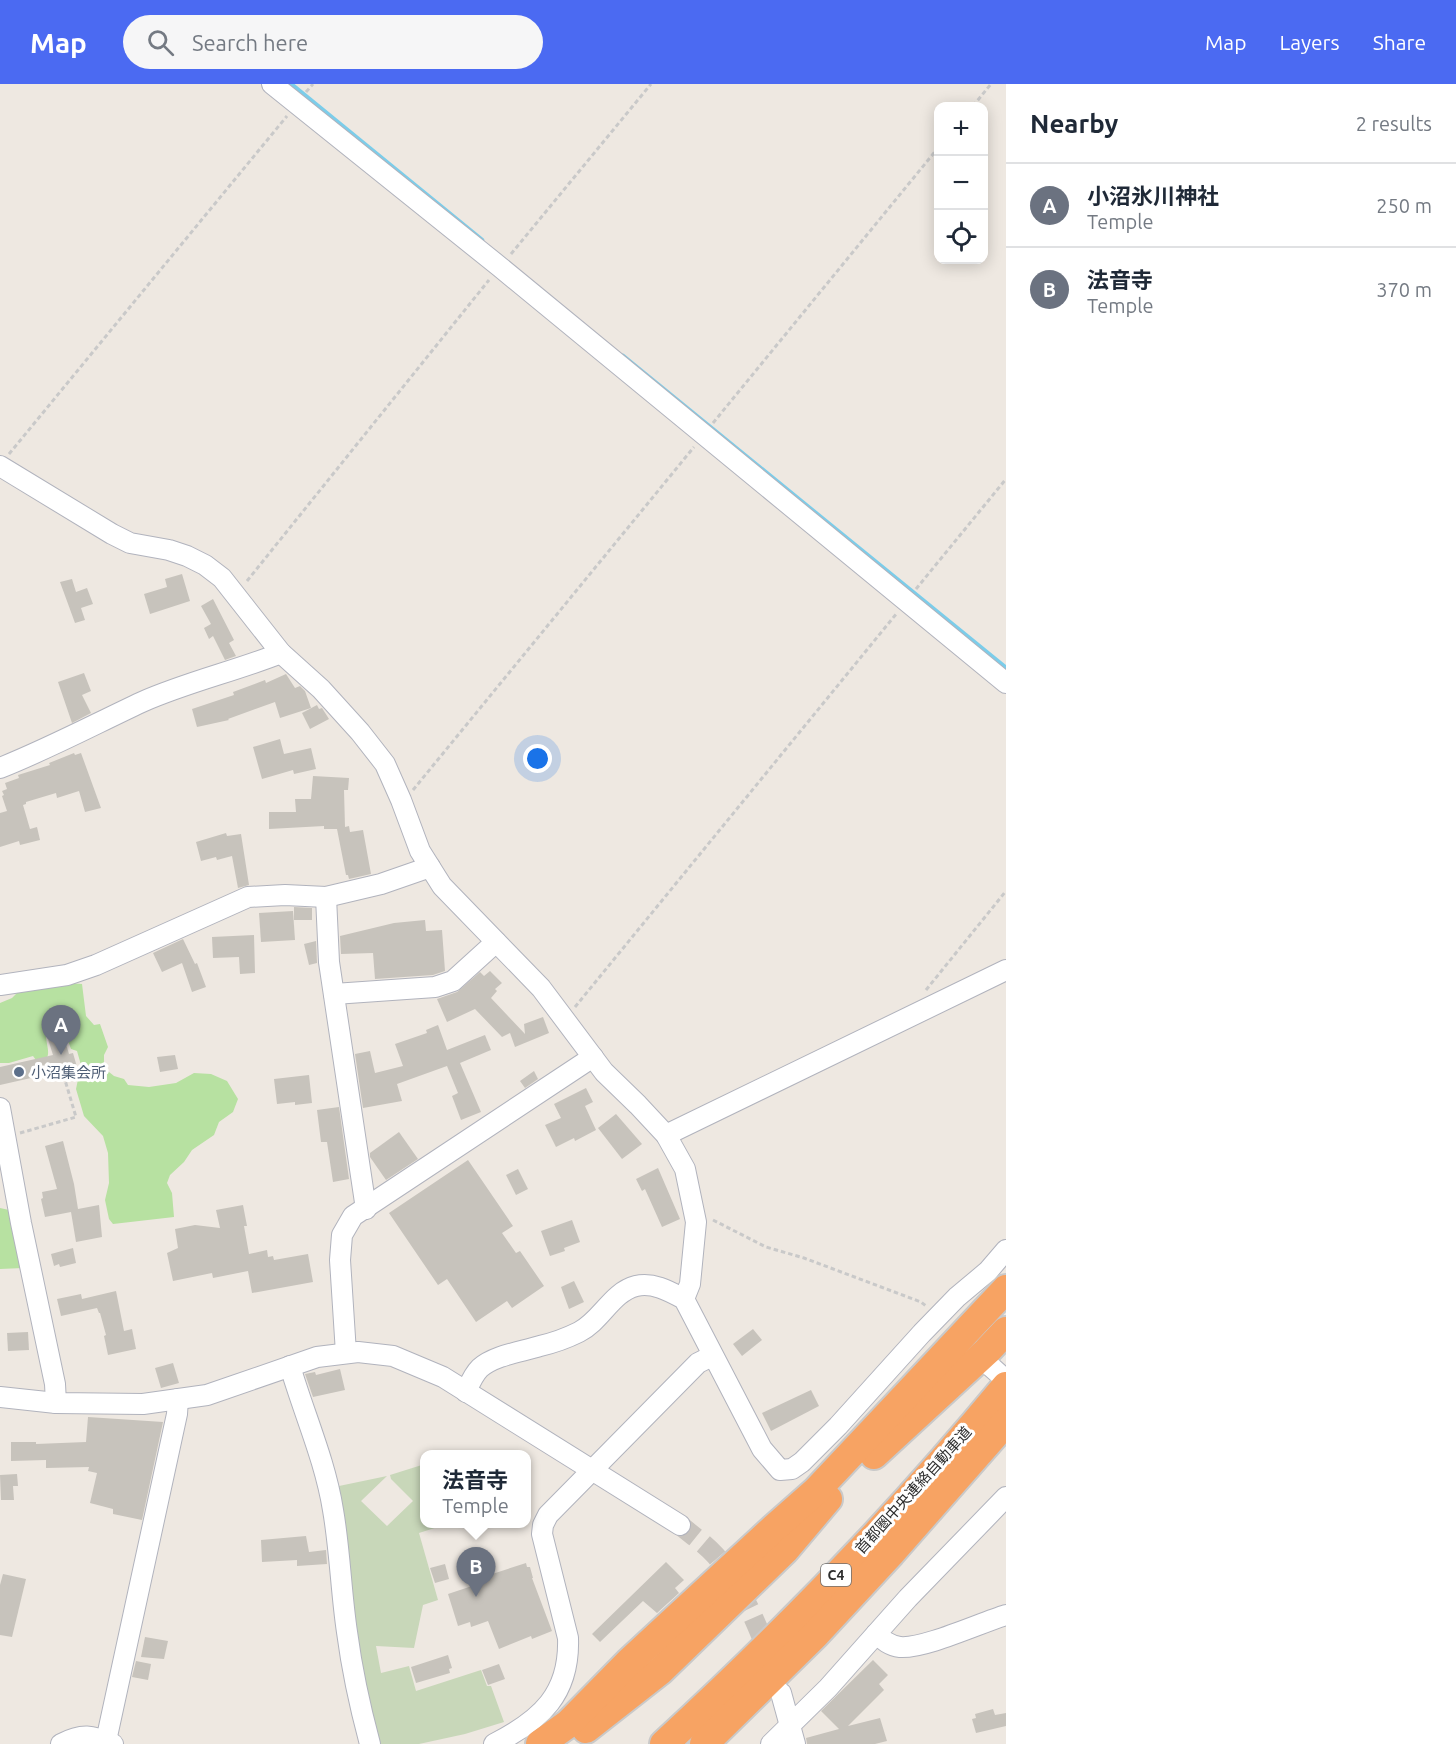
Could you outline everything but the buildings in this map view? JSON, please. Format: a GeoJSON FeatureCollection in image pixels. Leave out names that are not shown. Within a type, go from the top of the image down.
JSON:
{"type":"FeatureCollection","features":[{"type":"Feature","properties":{"kind":"highway"},"geometry":{"type":"LineString","coordinates":[[540,1744],[568,1724],[638,1654],[816,1491],[1006,1289]]}},
{"type":"Feature","properties":{"kind":"highway"},"geometry":{"type":"LineString","coordinates":[[569,1744],[676,1656],[785,1550],[827,1500],[1006,1331]]}},
{"type":"Feature","properties":{"kind":"highway","name":"首都圏中央連絡自動車道"},"geometry":{"type":"LineString","coordinates":[[664,1744],[718,1695],[807,1606],[872,1537],[1001,1390]]}},
{"type":"Feature","properties":{"kind":"highway","name":"首都圏中央連絡自動車道"},"geometry":{"type":"LineString","coordinates":[[704,1744],[815,1635],[891,1553],[1001,1390]]}},
{"type":"Feature","properties":{"kind":"street"},"geometry":{"type":"LineString","coordinates":[[272,84],[500,267],[1006,683]]}},
{"type":"Feature","properties":{"kind":"street"},"geometry":{"type":"LineString","coordinates":[[4,460],[112,534],[130,543],[169,550],[205,565],[222,578],[236,594],[281,653],[321,688],[360,732],[385,764],[420,852],[442,886],[541,988],[604,1072],[666,1135],[685,1169],[696,1222],[690,1284],[684,1299]]}},
{"type":"Feature","properties":{"kind":"street"},"geometry":{"type":"LineString","coordinates":[[0,768],[143,702],[196,681],[240,669],[281,653]]}},
{"type":"Feature","properties":{"kind":"street"},"geometry":{"type":"LineString","coordinates":[[0,985],[67,975],[96,965],[248,897],[285,895],[326,897],[381,884],[430,867]]}},
{"type":"Feature","properties":{"kind":"street"},"geometry":{"type":"LineString","coordinates":[[326,897],[326,936],[366,1209]]}},
{"type":"Feature","properties":{"kind":"street"},"geometry":{"type":"LineString","coordinates":[[334,994],[435,987],[453,981],[496,942]]}},
{"type":"Feature","properties":{"kind":"street"},"geometry":{"type":"LineString","coordinates":[[666,1135],[1006,970]]}},
{"type":"Feature","properties":{"kind":"street"},"geometry":{"type":"LineString","coordinates":[[346,1353],[340,1260],[342,1235],[353,1216],[592,1057]]}},
{"type":"Feature","properties":{"kind":"street"},"geometry":{"type":"LineString","coordinates":[[0,1108],[3,1137],[55,1384],[57,1403]]}},
{"type":"Feature","properties":{"kind":"street"},"geometry":{"type":"LineString","coordinates":[[466,1392],[472,1377],[494,1360],[544,1346],[582,1330],[593,1323],[618,1297],[635,1286],[659,1287],[684,1299],[762,1449],[780,1470],[792,1468],[802,1462],[944,1322],[957,1297],[988,1270],[1006,1250]]}},
{"type":"Feature","properties":{"kind":"street"},"geometry":{"type":"LineString","coordinates":[[0,1397],[57,1403],[143,1404],[207,1395],[317,1357],[358,1352],[393,1356],[443,1377],[680,1525]]}},
{"type":"Feature","properties":{"kind":"street"},"geometry":{"type":"LineString","coordinates":[[494,1744],[534,1720],[549,1705],[560,1689],[569,1655],[568,1638],[542,1534],[548,1515],[698,1363],[712,1356]]}},
{"type":"Feature","properties":{"kind":"street"},"geometry":{"type":"LineString","coordinates":[[290,1366],[304,1414],[319,1449],[333,1510],[347,1634],[359,1707],[370,1744]]}},
{"type":"Feature","properties":{"kind":"street"},"geometry":{"type":"LineString","coordinates":[[61,1744],[79,1736],[89,1735],[109,1743],[177,1414],[178,1399]]}},
{"type":"Feature","properties":{"kind":"street"},"geometry":{"type":"LineString","coordinates":[[771,1744],[793,1735],[828,1688],[876,1634],[1006,1497]]}},
{"type":"Feature","properties":{"kind":"street"},"geometry":{"type":"LineString","coordinates":[[876,1634],[887,1643],[898,1647],[916,1646],[1004,1622]]}},
{"type":"Feature","properties":{"kind":"street"},"geometry":{"type":"LineString","coordinates":[[781,1693],[793,1735]]}},
{"type":"Feature","properties":{"kind":"path"},"geometry":{"type":"LineString","coordinates":[[4,460],[313,84]]}},
{"type":"Feature","properties":{"kind":"path"},"geometry":{"type":"LineString","coordinates":[[236,594],[651,84]]}},
{"type":"Feature","properties":{"kind":"path"},"geometry":{"type":"LineString","coordinates":[[976,102],[991,84]]}},
{"type":"Feature","properties":{"kind":"path"},"geometry":{"type":"LineString","coordinates":[[401,800],[409,795],[934,154]]}},
{"type":"Feature","properties":{"kind":"path"},"geometry":{"type":"LineString","coordinates":[[564,1020],[1006,479]]}},
{"type":"Feature","properties":{"kind":"path"},"geometry":{"type":"LineString","coordinates":[[906,1018],[911,1007],[1006,891]]}},
{"type":"Feature","properties":{"kind":"path"},"geometry":{"type":"LineString","coordinates":[[3,1137],[76,1117],[65,1080]]}},
{"type":"Feature","properties":{"kind":"path"},"geometry":{"type":"LineString","coordinates":[[696,1222],[712,1220],[766,1247],[804,1258],[921,1302],[944,1322]]}},
{"type":"Feature","properties":{"kind":"green space"},"geometry":{"type":"Polygon","coordinates":[[[67,983],[82,984],[86,1016],[94,1025],[100,1024],[108,1047],[104,1055],[104,1068],[114,1076],[124,1079],[128,1085],[149,1087],[176,1083],[194,1073],[211,1074],[227,1081],[238,1099],[233,1112],[219,1122],[214,1135],[192,1150],[184,1162],[170,1175],[167,1183],[172,1193],[174,1217],[113,1224],[109,1219],[105,1200],[109,1183],[108,1153],[103,1136],[84,1116],[76,1089],[81,1065],[77,1051],[71,1049],[65,1032],[46,1037],[48,1056],[39,1064],[33,1056],[9,1063],[0,1063],[0,1003],[12,998],[20,990],[67,983]]]}},
{"type":"Feature","properties":{"kind":"green space"},"geometry":{"type":"Polygon","coordinates":[[[0,1208],[9,1210],[23,1268],[0,1269],[0,1208]]]}},
{"type":"Feature","properties":{"kind":"green space"},"geometry":{"type":"Polygon","coordinates":[[[420,1466],[420,1528],[435,1528],[419,1533],[438,1600],[423,1605],[414,1648],[376,1646],[381,1673],[409,1666],[416,1691],[481,1670],[487,1686],[491,1686],[504,1722],[465,1734],[419,1744],[376,1744],[352,1622],[339,1486],[387,1476],[361,1501],[387,1526],[413,1501],[391,1479],[390,1475],[420,1466]]]}},
{"type":"Feature","properties":{"kind":"waterway"},"geometry":{"type":"LineString","coordinates":[[291,84],[482,240]]}},
{"type":"Feature","properties":{"kind":"waterway"},"geometry":{"type":"LineString","coordinates":[[623,356],[1006,668]]}},
{"type":"Feature","properties":{"kind":"tunnel"},"geometry":{"type":"LineString","coordinates":[[680,1525],[703,1543],[724,1566],[747,1603],[770,1657]]}},
{"type":"Feature","properties":{"kind":"place","name":"小沼氷川神社"},"geometry":{"type":"Point","coordinates":[61,1055]}},
{"type":"Feature","properties":{"kind":"place","name":"小沼集会所"},"geometry":{"type":"Point","coordinates":[19,1072]}},
{"type":"Feature","properties":{"kind":"place","name":"法音寺"},"geometry":{"type":"Point","coordinates":[476,1597]}}]}
